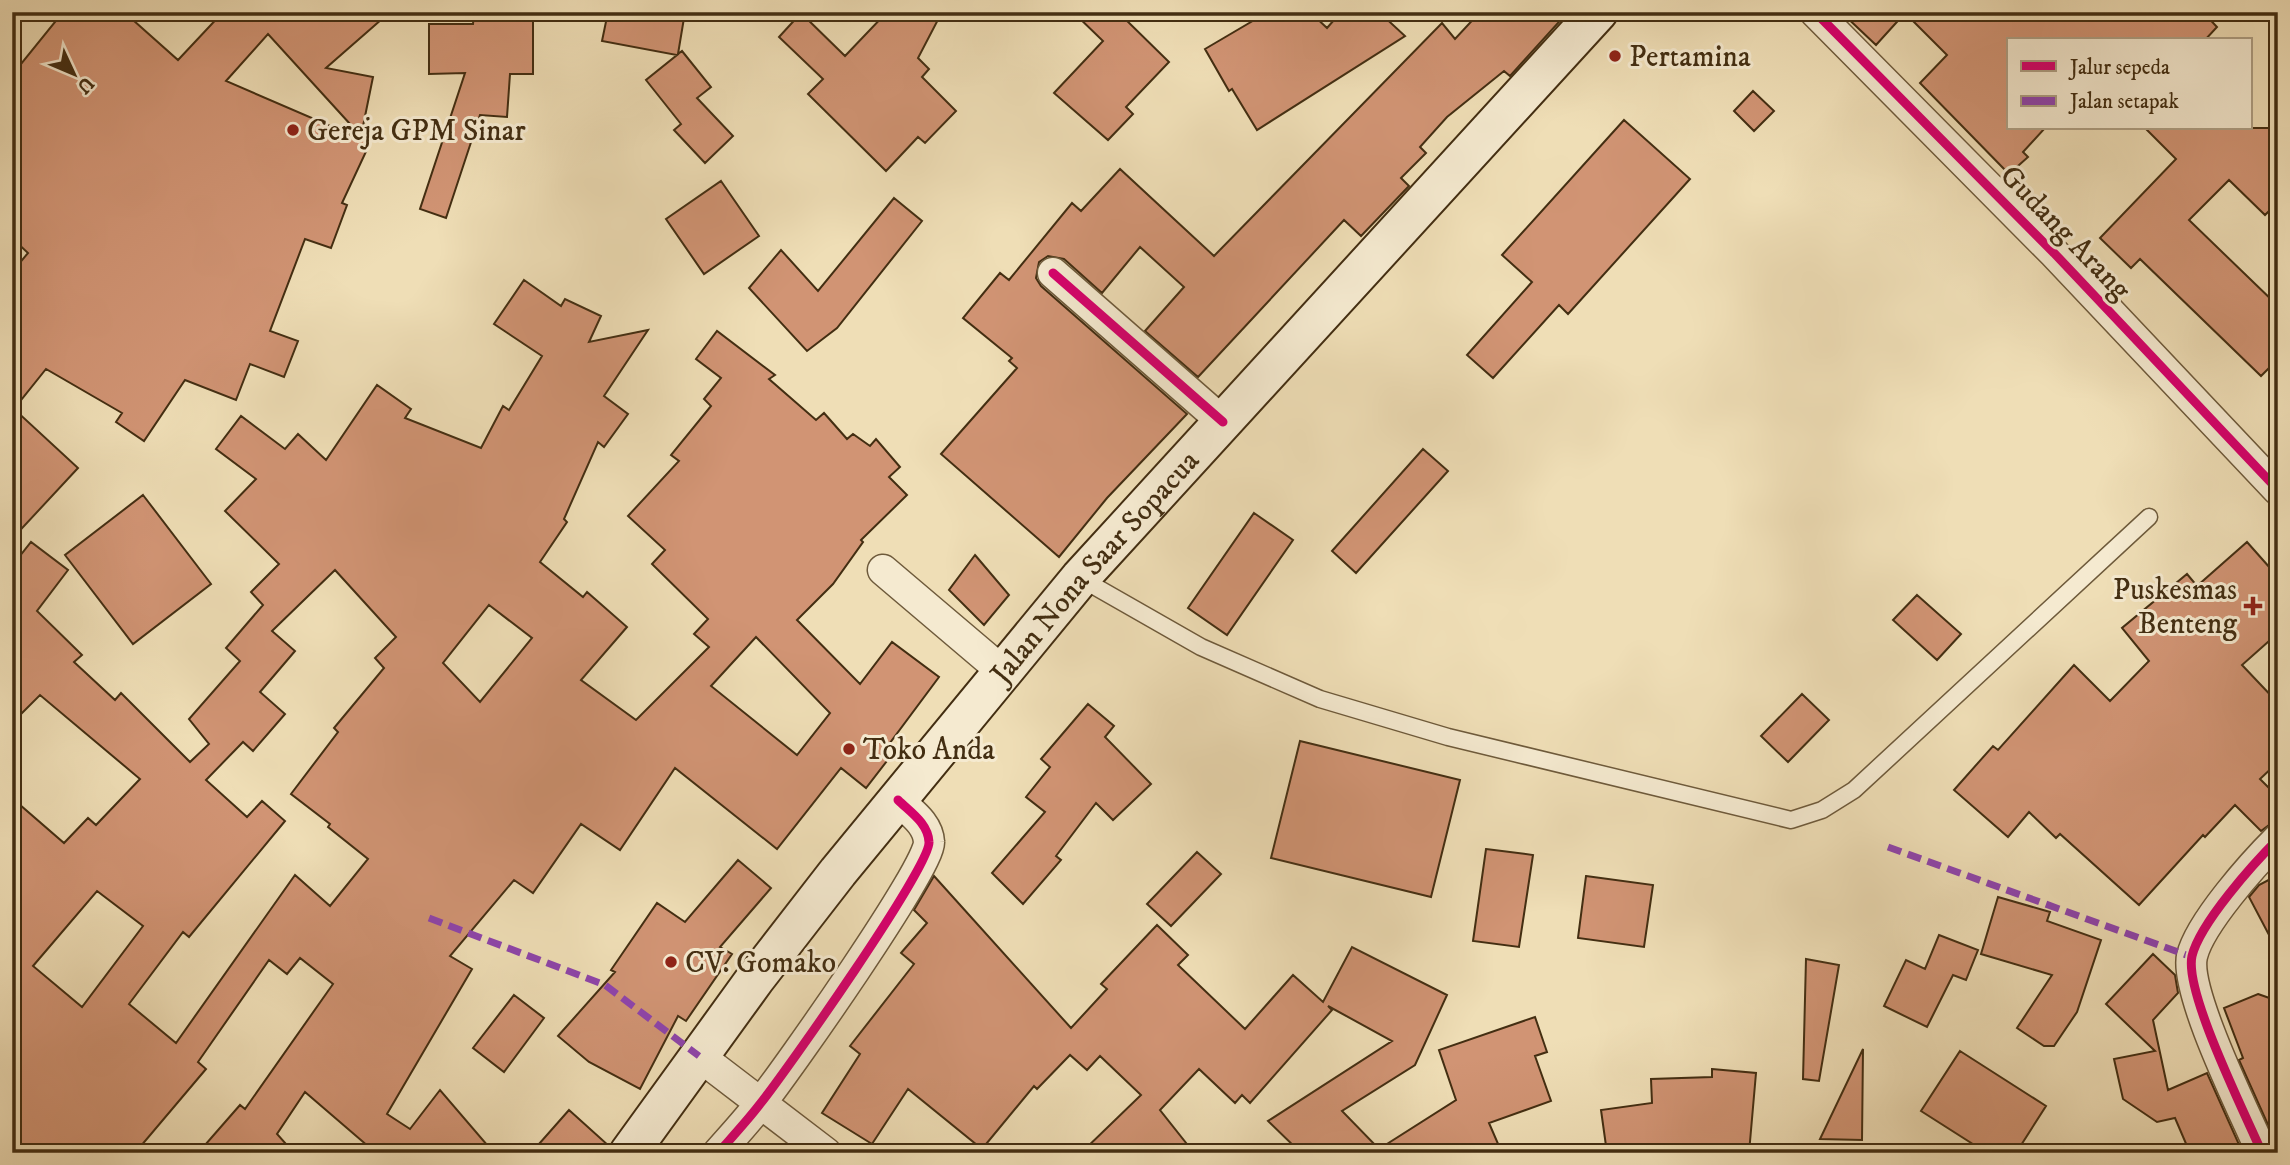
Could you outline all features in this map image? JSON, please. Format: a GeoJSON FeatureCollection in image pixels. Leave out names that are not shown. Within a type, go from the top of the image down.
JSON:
{"type":"FeatureCollection","features":[{"type":"Feature","properties":{"kind":"main road","name":"Jalan Nona Saar Sopacua"},"geometry":{"type":"LineString","coordinates":[[629,1153],[838,872],[1080,578],[1443,185],[1598,12]]}},
{"type":"Feature","properties":{"kind":"street","name":"Gudang Arang"},"geometry":{"type":"LineString","coordinates":[[1815,12],[2054,253],[2278,490]]}},
{"type":"Feature","properties":{"kind":"street"},"geometry":{"type":"LineString","coordinates":[[1053,273],[1223,422]]}},
{"type":"Feature","properties":{"kind":"street"},"geometry":{"type":"LineString","coordinates":[[883,570],[1002,671]]}},
{"type":"Feature","properties":{"kind":"street"},"geometry":{"type":"LineString","coordinates":[[718,1153],[761,1104],[894,911],[926,858],[929,842],[924,825],[898,800]]}},
{"type":"Feature","properties":{"kind":"street"},"geometry":{"type":"LineString","coordinates":[[2262,1153],[2197,998],[2192,957],[2201,935],[2278,839]]}},
{"type":"Feature","properties":{"kind":"street"},"geometry":{"type":"LineString","coordinates":[[699,1056],[826,1153]]}},
{"type":"Feature","properties":{"kind":"lane"},"geometry":{"type":"LineString","coordinates":[[1080,578],[1201,647],[1320,699],[1448,737],[1791,820],[1822,810],[1854,790],[2149,517]]}},
{"type":"Feature","properties":{"kind":"building"},"geometry":{"type":"Polygon","coordinates":[[[63,12],[124,12],[178,60],[223,12],[390,12],[326,68],[373,77],[361,136],[268,34],[226,81],[370,143],[342,203],[347,205],[331,248],[305,239],[270,331],[298,341],[284,377],[250,364],[236,400],[185,380],[144,441],[116,422],[122,413],[46,369],[14,409],[78,468],[12,539],[12,272],[28,253],[12,238],[12,75],[63,12]]]}},
{"type":"Feature","properties":{"kind":"building"},"geometry":{"type":"Polygon","coordinates":[[[474,12],[533,12],[533,74],[510,74],[507,117],[480,115],[446,218],[420,209],[465,73],[429,74],[429,24],[473,24],[474,12]]]}},
{"type":"Feature","properties":{"kind":"building"},"geometry":{"type":"Polygon","coordinates":[[[608,12],[685,12],[678,54],[682,51],[711,87],[697,98],[733,136],[705,163],[674,130],[681,124],[646,80],[677,55],[602,41],[608,12]]]}},
{"type":"Feature","properties":{"kind":"building"},"geometry":{"type":"Polygon","coordinates":[[[887,12],[942,12],[918,58],[929,69],[922,77],[956,111],[925,143],[918,137],[886,171],[808,94],[823,79],[779,37],[801,13],[845,56],[887,12]]]}},
{"type":"Feature","properties":{"kind":"building"},"geometry":{"type":"Polygon","coordinates":[[[1073,12],[1118,12],[1169,62],[1126,107],[1133,114],[1108,140],[1054,93],[1103,41],[1073,12]]]}},
{"type":"Feature","properties":{"kind":"building"},"geometry":{"type":"Polygon","coordinates":[[[1268,12],[1310,12],[1327,28],[1341,12],[1379,12],[1405,36],[1257,130],[1232,89],[1229,91],[1205,49],[1268,12]]]}},
{"type":"Feature","properties":{"kind":"building"},"geometry":{"type":"Polygon","coordinates":[[[1480,12],[1568,12],[1510,76],[1504,71],[1447,117],[1420,147],[1426,153],[1401,178],[1409,186],[1361,236],[1344,220],[1198,377],[1145,331],[1184,287],[1140,247],[1102,293],[1064,259],[1048,256],[1039,262],[1036,278],[1041,286],[1187,414],[1107,498],[1059,557],[941,454],[1017,368],[1009,361],[1012,358],[963,318],[1000,273],[1009,280],[1072,203],[1081,211],[1120,169],[1214,256],[1442,23],[1455,39],[1480,12]]]}},
{"type":"Feature","properties":{"kind":"building"},"geometry":{"type":"Polygon","coordinates":[[[1841,12],[2203,12],[2217,27],[2207,38],[2007,38],[2007,130],[2043,130],[2023,152],[2028,157],[2009,174],[1920,83],[1947,55],[1905,13],[1876,45],[1841,12]]]}},
{"type":"Feature","properties":{"kind":"building"},"geometry":{"type":"Polygon","coordinates":[[[1753,91],[1774,111],[1754,131],[1734,111],[1753,91]]]}},
{"type":"Feature","properties":{"kind":"building"},"geometry":{"type":"Polygon","coordinates":[[[1624,120],[1690,179],[1568,314],[1559,305],[1493,378],[1467,355],[1532,282],[1502,255],[1624,120]]]}},
{"type":"Feature","properties":{"kind":"building"},"geometry":{"type":"Polygon","coordinates":[[[2278,128],[2278,202],[2265,215],[2229,180],[2189,220],[2278,306],[2278,359],[2261,376],[2140,259],[2131,268],[2100,238],[2176,159],[2147,130],[2278,128]]]}},
{"type":"Feature","properties":{"kind":"building"},"geometry":{"type":"Polygon","coordinates":[[[721,181],[759,236],[704,274],[666,219],[721,181]]]}},
{"type":"Feature","properties":{"kind":"building"},"geometry":{"type":"Polygon","coordinates":[[[894,198],[922,221],[837,328],[807,351],[749,288],[781,250],[818,291],[894,198]]]}},
{"type":"Feature","properties":{"kind":"building"},"geometry":{"type":"Polygon","coordinates":[[[524,280],[561,306],[565,299],[601,316],[589,342],[648,330],[604,396],[628,414],[604,447],[598,442],[564,519],[567,522],[540,562],[583,597],[587,592],[627,627],[581,680],[636,720],[709,647],[694,634],[708,619],[652,564],[665,550],[628,516],[679,461],[671,455],[711,406],[704,399],[721,378],[696,359],[717,331],[775,375],[769,379],[816,420],[824,413],[847,439],[853,434],[870,446],[876,439],[900,467],[889,477],[907,495],[861,540],[863,542],[833,584],[797,620],[860,684],[892,642],[939,677],[884,751],[890,757],[866,788],[841,768],[777,849],[675,768],[620,850],[581,824],[533,893],[514,880],[450,956],[472,969],[387,1114],[410,1129],[440,1090],[494,1153],[376,1153],[305,1092],[277,1134],[294,1153],[198,1153],[240,1105],[245,1109],[333,984],[300,958],[287,974],[269,960],[198,1062],[206,1069],[135,1153],[12,1153],[12,798],[64,843],[88,818],[96,825],[140,779],[40,695],[12,723],[12,566],[31,542],[68,570],[37,611],[82,655],[74,662],[115,700],[121,693],[190,762],[209,744],[189,719],[240,661],[226,648],[263,605],[251,592],[279,564],[225,511],[256,479],[216,449],[241,416],[285,449],[298,434],[326,460],[377,385],[411,409],[405,418],[481,448],[503,406],[509,410],[542,356],[494,324],[524,280]],[[335,570],[272,631],[295,651],[260,692],[285,714],[253,751],[243,742],[206,780],[247,817],[262,801],[285,821],[189,937],[183,932],[129,1004],[176,1043],[295,875],[330,906],[368,859],[328,827],[330,824],[291,794],[338,732],[334,728],[384,668],[375,658],[396,637],[335,570]],[[489,605],[443,663],[480,702],[532,638],[489,605]],[[756,637],[711,686],[797,755],[830,713],[756,637]],[[97,891],[33,966],[82,1007],[143,926],[97,891]]]}},
{"type":"Feature","properties":{"kind":"building"},"geometry":{"type":"Polygon","coordinates":[[[1423,449],[1448,471],[1356,573],[1332,551],[1423,449]]]}},
{"type":"Feature","properties":{"kind":"building"},"geometry":{"type":"Polygon","coordinates":[[[143,495],[211,584],[133,644],[65,555],[143,495]]]}},
{"type":"Feature","properties":{"kind":"building"},"geometry":{"type":"Polygon","coordinates":[[[1254,513],[1293,540],[1227,635],[1188,608],[1254,513]]]}},
{"type":"Feature","properties":{"kind":"building"},"geometry":{"type":"Polygon","coordinates":[[[2247,542],[2278,577],[2278,633],[2242,665],[2278,703],[2278,762],[2260,779],[2278,797],[2278,817],[2273,822],[2261,831],[2235,805],[2205,837],[2203,835],[2139,905],[2060,834],[2056,838],[2029,812],[2008,837],[1954,790],[1993,746],[1998,750],[2074,665],[2110,701],[2149,661],[2122,628],[2187,574],[2197,586],[2247,542]]]}},
{"type":"Feature","properties":{"kind":"building"},"geometry":{"type":"Polygon","coordinates":[[[975,555],[1009,595],[984,625],[949,590],[975,555]]]}},
{"type":"Feature","properties":{"kind":"building"},"geometry":{"type":"Polygon","coordinates":[[[1917,595],[1961,634],[1937,660],[1893,620],[1917,595]]]}},
{"type":"Feature","properties":{"kind":"building"},"geometry":{"type":"Polygon","coordinates":[[[1802,694],[1829,720],[1788,762],[1761,736],[1802,694]]]}},
{"type":"Feature","properties":{"kind":"building"},"geometry":{"type":"Polygon","coordinates":[[[1088,704],[1114,726],[1105,737],[1151,784],[1113,820],[1096,803],[1056,856],[1061,860],[1023,904],[992,873],[1045,812],[1026,797],[1050,767],[1041,759],[1088,704]]]}},
{"type":"Feature","properties":{"kind":"building"},"geometry":{"type":"Polygon","coordinates":[[[1300,741],[1460,780],[1431,897],[1271,858],[1300,741]]]}},
{"type":"Feature","properties":{"kind":"building"},"geometry":{"type":"Polygon","coordinates":[[[1486,849],[1533,855],[1519,947],[1473,941],[1486,849]]]}},
{"type":"Feature","properties":{"kind":"building"},"geometry":{"type":"Polygon","coordinates":[[[1197,852],[1221,874],[1171,926],[1147,904],[1197,852]]]}},
{"type":"Feature","properties":{"kind":"building"},"geometry":{"type":"Polygon","coordinates":[[[738,860],[771,888],[720,947],[732,954],[686,1021],[678,1016],[640,1089],[589,1062],[558,1036],[615,972],[611,970],[657,903],[685,922],[738,860]]]}},
{"type":"Feature","properties":{"kind":"building"},"geometry":{"type":"Polygon","coordinates":[[[2278,875],[2278,952],[2249,897],[2259,885],[2278,875]]]}},
{"type":"Feature","properties":{"kind":"building"},"geometry":{"type":"Polygon","coordinates":[[[934,876],[1071,1028],[1107,989],[1101,984],[1157,925],[1188,955],[1178,965],[1245,1029],[1293,975],[1323,1002],[1352,947],[1447,995],[1415,1065],[1342,1111],[1379,1149],[1456,1100],[1439,1050],[1535,1017],[1547,1052],[1535,1056],[1551,1101],[1489,1123],[1502,1153],[1301,1153],[1268,1121],[1392,1041],[1328,1006],[1332,1010],[1250,1103],[1242,1095],[1235,1103],[1199,1069],[1160,1110],[1194,1153],[1081,1153],[1141,1095],[1100,1056],[1087,1070],[1070,1055],[1037,1089],[1034,1086],[982,1149],[908,1089],[872,1144],[822,1113],[860,1054],[850,1046],[914,964],[901,953],[927,923],[914,910],[934,876]]]}},
{"type":"Feature","properties":{"kind":"building"},"geometry":{"type":"Polygon","coordinates":[[[1586,876],[1653,885],[1644,947],[1578,938],[1586,876]]]}},
{"type":"Feature","properties":{"kind":"building"},"geometry":{"type":"Polygon","coordinates":[[[1998,897],[2050,912],[2047,921],[2101,940],[2077,1012],[2054,1046],[2044,1046],[2017,1028],[2052,975],[1981,954],[1998,897]]]}},
{"type":"Feature","properties":{"kind":"building"},"geometry":{"type":"Polygon","coordinates":[[[1939,935],[1978,950],[1966,980],[1953,975],[1927,1027],[1884,1006],[1906,960],[1925,969],[1939,935]]]}},
{"type":"Feature","properties":{"kind":"building"},"geometry":{"type":"Polygon","coordinates":[[[2153,954],[2175,975],[2178,993],[2153,1020],[2168,1090],[2207,1073],[2241,1149],[2233,1153],[2190,1153],[2175,1118],[2157,1122],[2123,1099],[2114,1059],[2155,1051],[2106,1004],[2153,954]]]}},
{"type":"Feature","properties":{"kind":"building"},"geometry":{"type":"Polygon","coordinates":[[[1806,959],[1839,965],[1819,1081],[1803,1079],[1806,959]]]}},
{"type":"Feature","properties":{"kind":"building"},"geometry":{"type":"Polygon","coordinates":[[[2258,994],[2278,1001],[2278,1134],[2273,1136],[2239,1060],[2243,1058],[2224,1008],[2258,994]]]}},
{"type":"Feature","properties":{"kind":"building"},"geometry":{"type":"Polygon","coordinates":[[[514,995],[544,1018],[504,1072],[473,1048],[514,995]]]}},
{"type":"Feature","properties":{"kind":"building"},"geometry":{"type":"Polygon","coordinates":[[[1863,1049],[1862,1140],[1820,1139],[1863,1049]]]}},
{"type":"Feature","properties":{"kind":"building"},"geometry":{"type":"Polygon","coordinates":[[[1960,1051],[2046,1106],[2016,1153],[1987,1153],[1921,1111],[1960,1051]]]}},
{"type":"Feature","properties":{"kind":"building"},"geometry":{"type":"Polygon","coordinates":[[[1712,1069],[1756,1073],[1749,1153],[1607,1153],[1601,1110],[1652,1103],[1651,1079],[1712,1077],[1712,1069]]]}},
{"type":"Feature","properties":{"kind":"building"},"geometry":{"type":"Polygon","coordinates":[[[569,1110],[609,1146],[607,1153],[531,1153],[569,1110]]]}},
{"type":"Feature","properties":{"kind":"marked path"},"geometry":{"type":"LineString","coordinates":[[1888,847],[2192,957]]}},
{"type":"Feature","properties":{"kind":"marked path"},"geometry":{"type":"LineString","coordinates":[[429,918],[605,985],[699,1056]]}},
{"type":"Feature","properties":{"kind":"cycle path"},"geometry":{"type":"LineString","coordinates":[[1815,12],[2054,253],[2278,490]]}},
{"type":"Feature","properties":{"kind":"cycle path"},"geometry":{"type":"LineString","coordinates":[[1053,273],[1223,422]]}},
{"type":"Feature","properties":{"kind":"cycle path"},"geometry":{"type":"LineString","coordinates":[[718,1153],[760,1104],[825,1014],[883,927],[923,859],[929,842],[928,835],[918,818],[898,800]]}},
{"type":"Feature","properties":{"kind":"cycle path"},"geometry":{"type":"LineString","coordinates":[[2262,1153],[2206,1024],[2192,973],[2192,956],[2197,942],[2216,911],[2278,839]]}},
{"type":"Feature","properties":{"kind":"place","name":"Pertamina"},"geometry":{"type":"Point","coordinates":[1615,56]}},
{"type":"Feature","properties":{"kind":"place","name":"Gereja GPM Sinar"},"geometry":{"type":"Point","coordinates":[293,130]}},
{"type":"Feature","properties":{"kind":"place","name":"Puskesmas Benteng"},"geometry":{"type":"Point","coordinates":[2253,606]}},
{"type":"Feature","properties":{"kind":"place","name":"Toko Anda"},"geometry":{"type":"Point","coordinates":[849,749]}},
{"type":"Feature","properties":{"kind":"place","name":"CV. Gomako"},"geometry":{"type":"Point","coordinates":[671,962]}}]}
